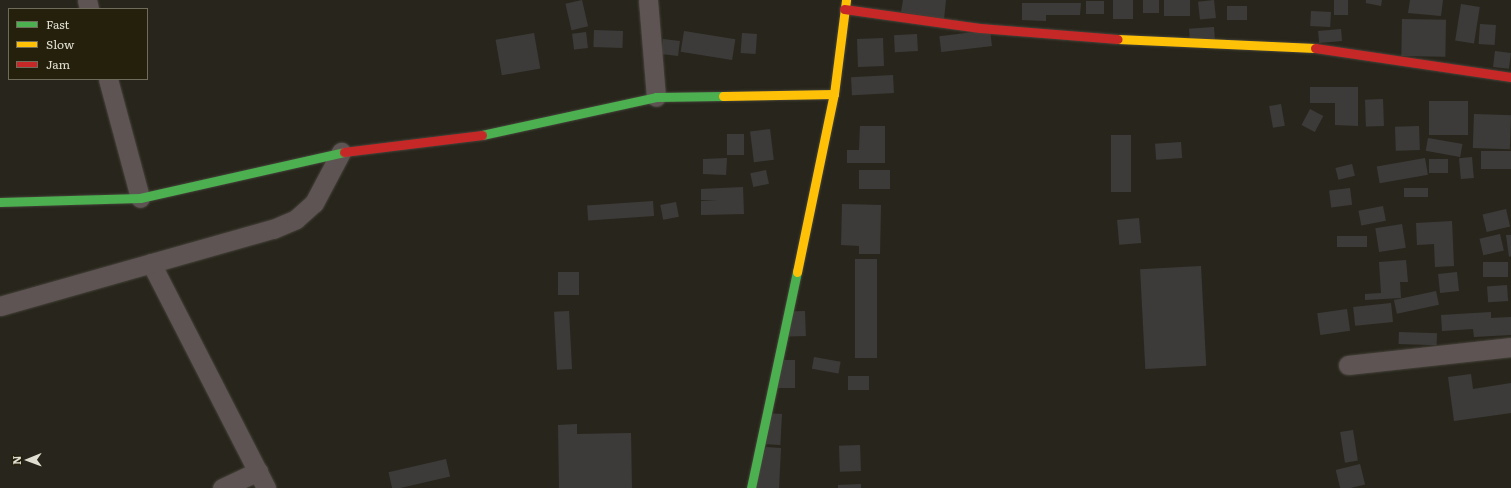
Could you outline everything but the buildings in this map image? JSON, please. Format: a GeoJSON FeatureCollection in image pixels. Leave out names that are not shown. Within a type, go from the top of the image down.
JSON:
{"type":"FeatureCollection","features":[{"type":"Feature","properties":{"kind":"street"},"geometry":{"type":"LineString","coordinates":[[648,0],[656,98]]}},
{"type":"Feature","properties":{"kind":"street"},"geometry":{"type":"LineString","coordinates":[[751,488],[834,94],[845,5],[980,28],[1114,39],[1313,48],[1511,77]]}},
{"type":"Feature","properties":{"kind":"street"},"geometry":{"type":"LineString","coordinates":[[108,80],[140,198]]}},
{"type":"Feature","properties":{"kind":"street"},"geometry":{"type":"LineString","coordinates":[[0,202],[140,198],[341,152],[492,134],[656,98],[834,94]]}},
{"type":"Feature","properties":{"kind":"street"},"geometry":{"type":"LineString","coordinates":[[0,306],[273,229],[296,219],[314,204],[341,152]]}},
{"type":"Feature","properties":{"kind":"street"},"geometry":{"type":"LineString","coordinates":[[151,263],[266,488]]}},
{"type":"Feature","properties":{"kind":"street"},"geometry":{"type":"LineString","coordinates":[[1348,364],[1511,347]]}},
{"type":"Feature","properties":{"kind":"street"},"geometry":{"type":"LineString","coordinates":[[222,488],[258,471]]}},
{"type":"Feature","properties":{"kind":"traffic: fast"},"geometry":{"type":"LineString","coordinates":[[482,135],[656,97],[723,96]]}},
{"type":"Feature","properties":{"kind":"traffic: fast"},"geometry":{"type":"LineString","coordinates":[[0,202],[140,198],[344,152]]}},
{"type":"Feature","properties":{"kind":"traffic: fast"},"geometry":{"type":"LineString","coordinates":[[751,488],[797,272]]}},
{"type":"Feature","properties":{"kind":"traffic: slow"},"geometry":{"type":"LineString","coordinates":[[797,272],[834,94],[846,0]]}},
{"type":"Feature","properties":{"kind":"traffic: slow"},"geometry":{"type":"LineString","coordinates":[[1118,39],[1315,48]]}},
{"type":"Feature","properties":{"kind":"traffic: slow"},"geometry":{"type":"LineString","coordinates":[[723,96],[834,94]]}},
{"type":"Feature","properties":{"kind":"traffic: jam"},"geometry":{"type":"LineString","coordinates":[[844,9],[980,28],[1118,39]]}},
{"type":"Feature","properties":{"kind":"traffic: jam"},"geometry":{"type":"LineString","coordinates":[[1315,48],[1511,77]]}},
{"type":"Feature","properties":{"kind":"traffic: jam"},"geometry":{"type":"LineString","coordinates":[[344,152],[482,135]]}}]}
